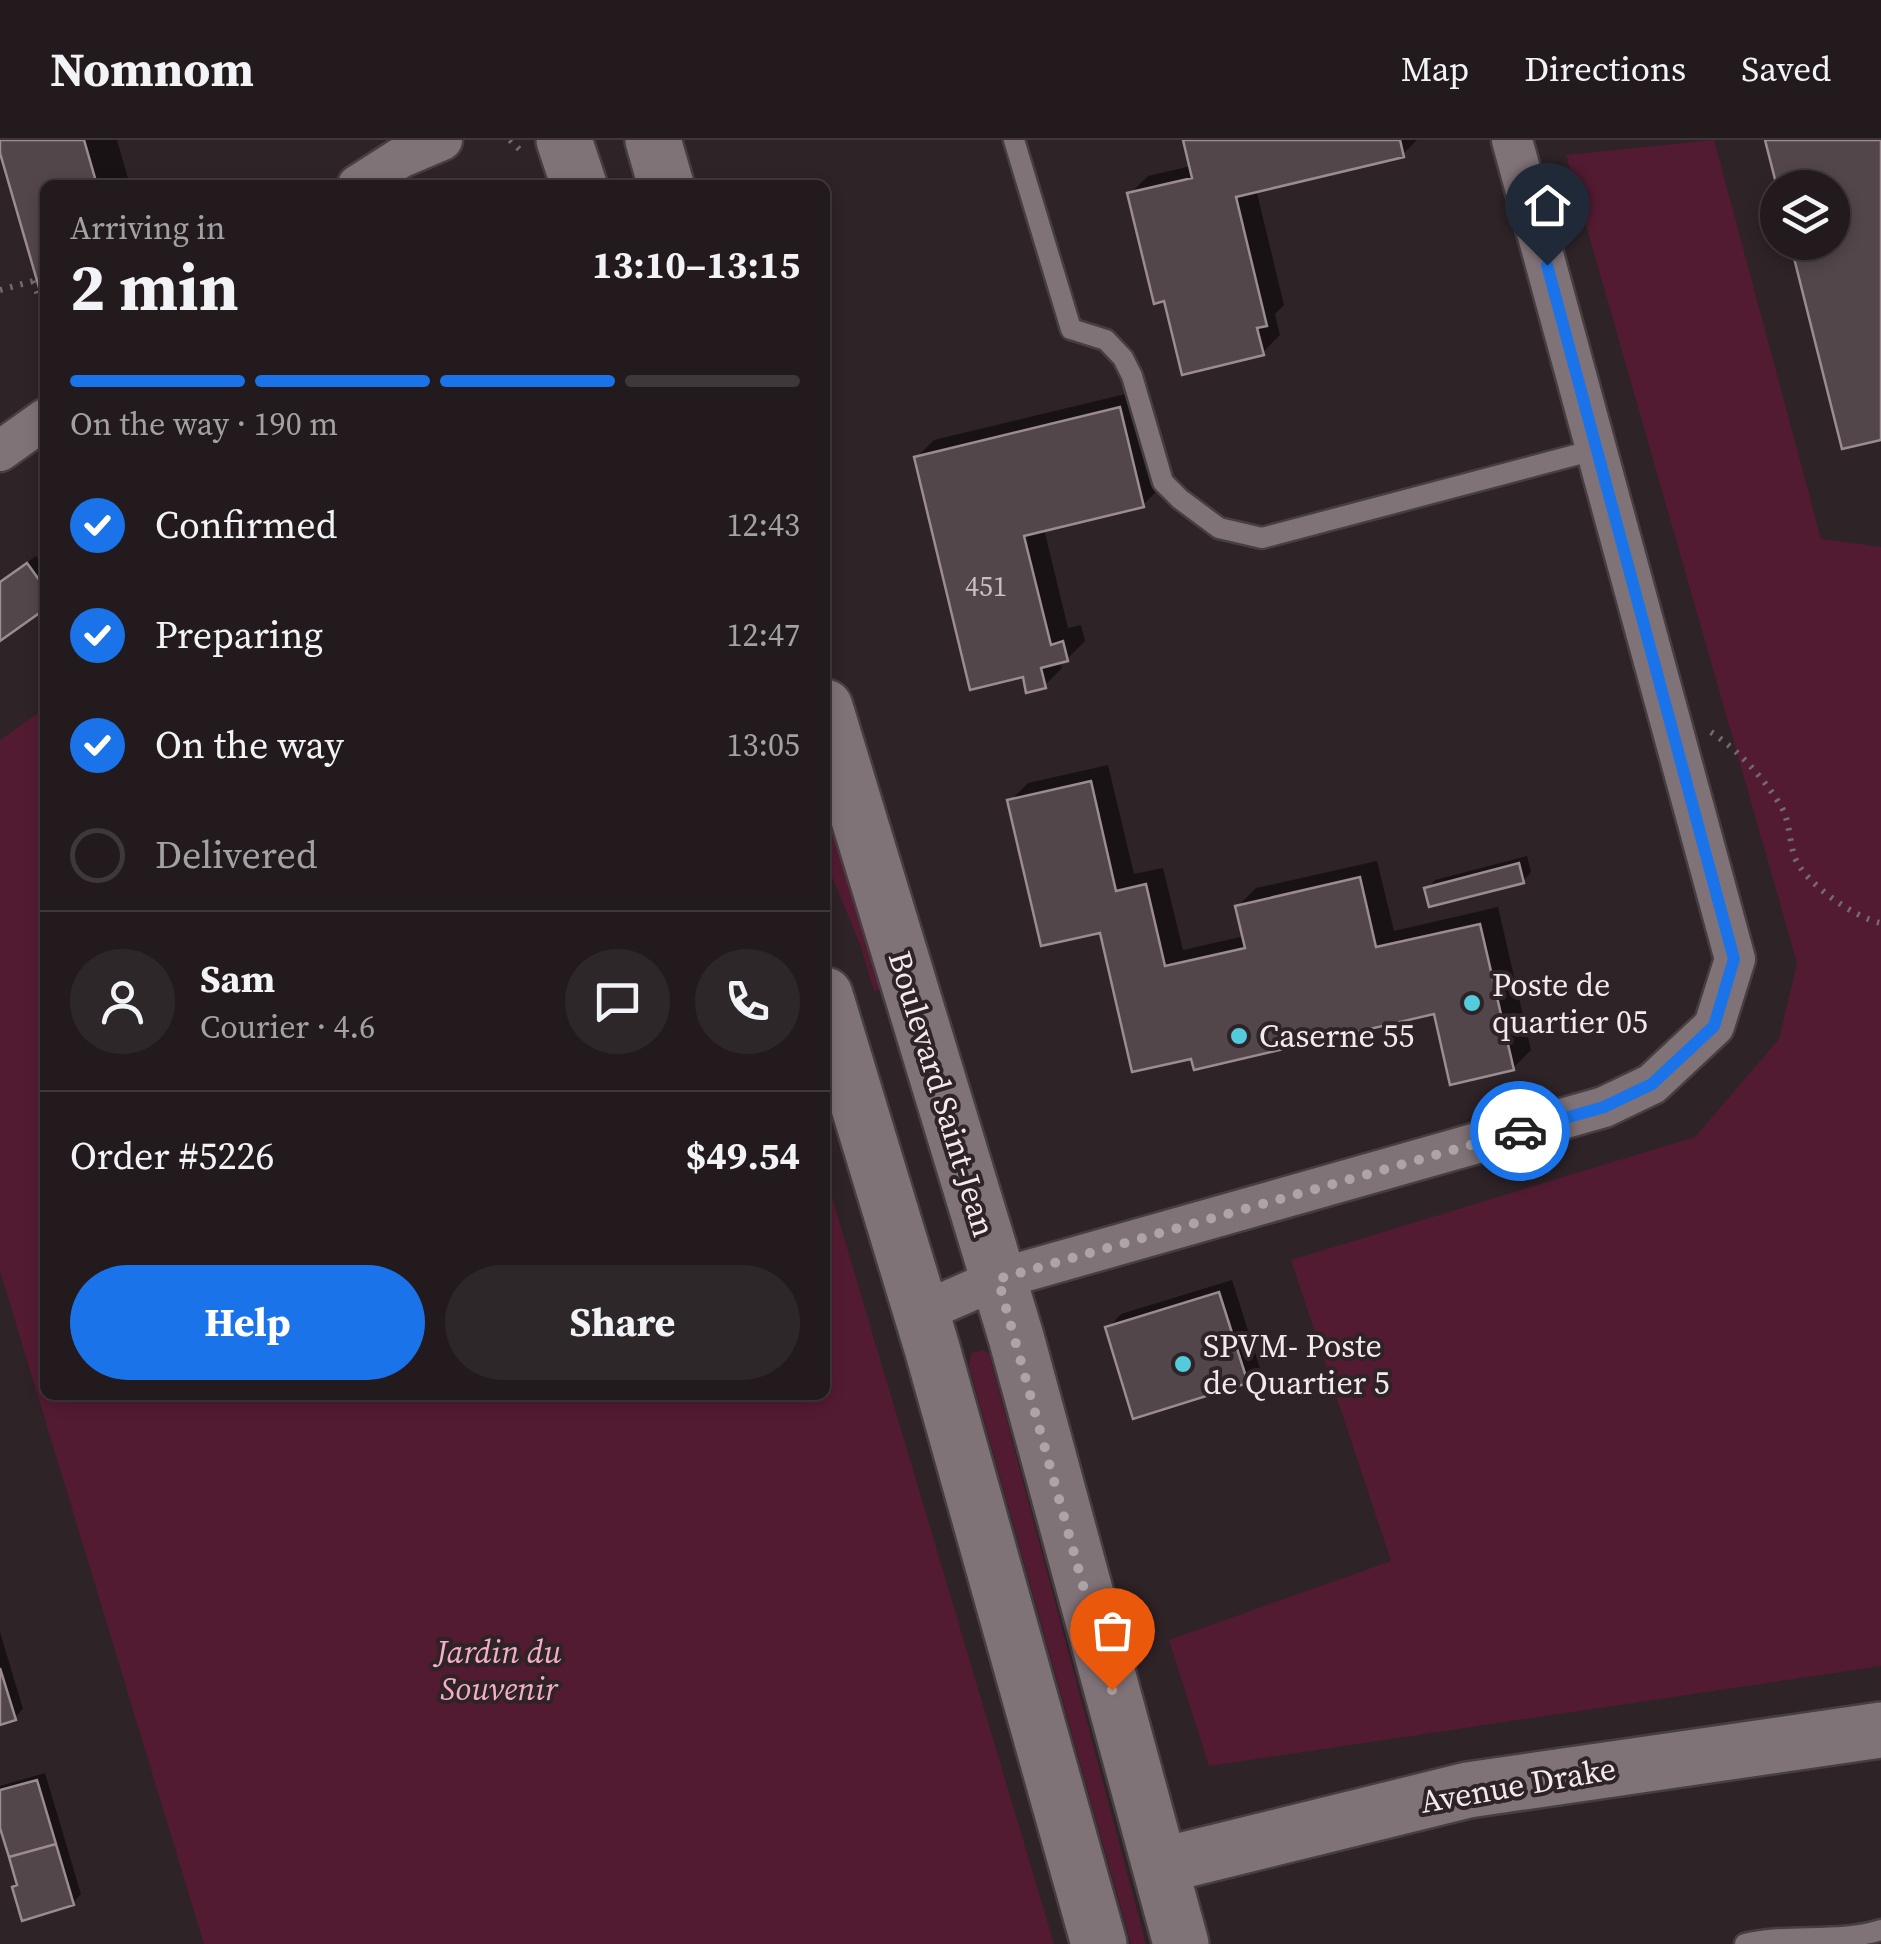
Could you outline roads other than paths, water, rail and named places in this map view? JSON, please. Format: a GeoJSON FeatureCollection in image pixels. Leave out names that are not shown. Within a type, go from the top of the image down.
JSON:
{"type":"FeatureCollection","features":[{"type":"Feature","properties":{"kind":"main road"},"geometry":{"type":"LineString","coordinates":[[564,140],[576,180]]}},
{"type":"Feature","properties":{"kind":"main road"},"geometry":{"type":"LineString","coordinates":[[653,140],[665,180]]}},
{"type":"Feature","properties":{"kind":"main road","name":"Boulevard Saint-Jean"},"geometry":{"type":"LineString","coordinates":[[830,724],[998,1279],[1181,1944]]}},
{"type":"Feature","properties":{"kind":"main road"},"geometry":{"type":"LineString","coordinates":[[830,1012],[1099,1944]]}},
{"type":"Feature","properties":{"kind":"main road","name":"Avenue Drake"},"geometry":{"type":"LineString","coordinates":[[1160,1866],[1468,1790],[1881,1730]]}},
{"type":"Feature","properties":{"kind":"street"},"geometry":{"type":"LineString","coordinates":[[366,180],[402,156],[442,140]]}},
{"type":"Feature","properties":{"kind":"street"},"geometry":{"type":"LineString","coordinates":[[920,1314],[998,1279],[1604,1107],[1652,1084],[1714,1026],[1734,959],[1512,140]]}},
{"type":"Feature","properties":{"kind":"street"},"geometry":{"type":"LineString","coordinates":[[0,451],[40,423]]}},
{"type":"Feature","properties":{"kind":"lane"},"geometry":{"type":"LineString","coordinates":[[1014,140],[1071,329],[1106,340],[1122,358],[1132,376],[1163,482],[1180,500],[1219,528],[1262,538],[1598,448]]}},
{"type":"Feature","properties":{"kind":"lane"},"geometry":{"type":"LineString","coordinates":[[1744,1944],[1776,1937],[1857,1938],[1881,1930]]}},
{"type":"Feature","properties":{"kind":"place","name":"Poste de quartier 05"},"geometry":{"type":"Point","coordinates":[1472,1003]}},
{"type":"Feature","properties":{"kind":"place","name":"Caserne 55"},"geometry":{"type":"Point","coordinates":[1239,1036]}},
{"type":"Feature","properties":{"kind":"place","name":"SPVM- Poste de Quartier 5"},"geometry":{"type":"Point","coordinates":[1183,1364]}},
{"type":"Feature","properties":{"kind":"park label","name":"Jardin du Souvenir"},"geometry":{"type":"Point","coordinates":[499,1670]}}]}
